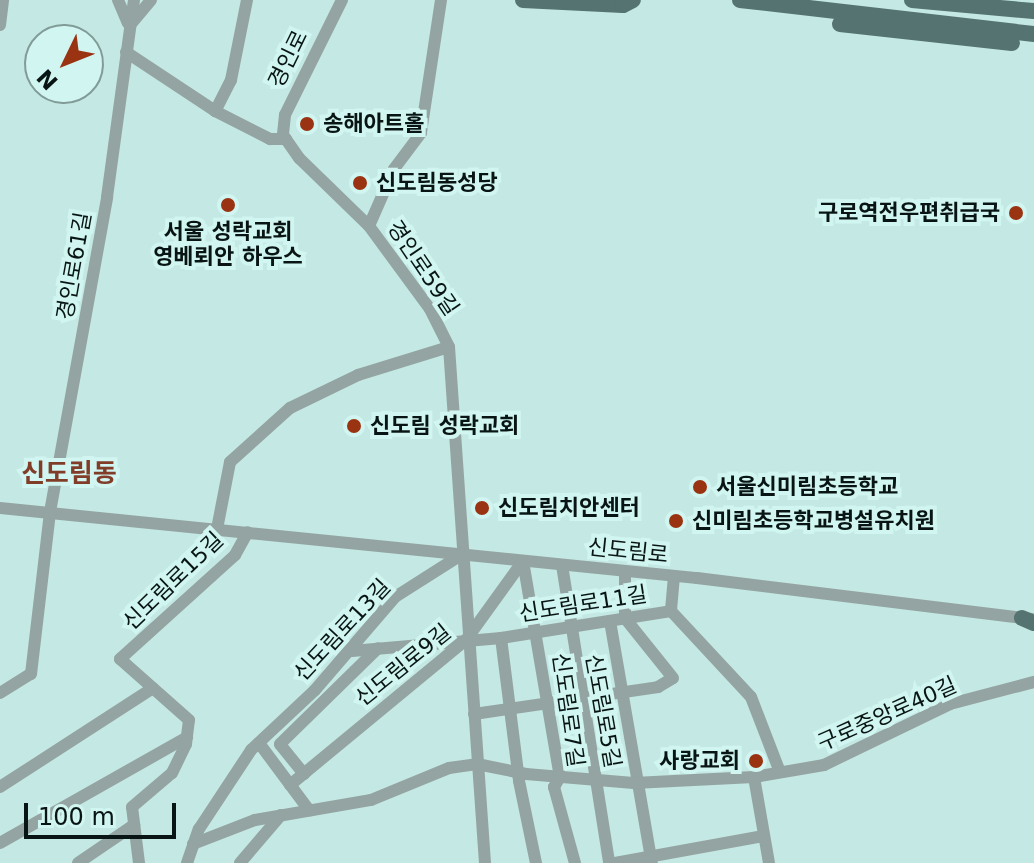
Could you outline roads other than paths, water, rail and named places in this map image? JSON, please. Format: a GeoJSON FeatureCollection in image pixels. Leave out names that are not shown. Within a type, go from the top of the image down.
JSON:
{"type":"FeatureCollection","features":[{"type":"Feature","properties":{"kind":"main road"},"geometry":{"type":"LineString","coordinates":[[523,0],[623,5],[633,0]]}},
{"type":"Feature","properties":{"kind":"main road"},"geometry":{"type":"LineString","coordinates":[[740,0],[788,0]]}},
{"type":"Feature","properties":{"kind":"main road"},"geometry":{"type":"LineString","coordinates":[[815,0],[1034,24]]}},
{"type":"Feature","properties":{"kind":"main road"},"geometry":{"type":"LineString","coordinates":[[912,0],[1034,11]]}},
{"type":"Feature","properties":{"kind":"main road"},"geometry":{"type":"LineString","coordinates":[[768,1],[1034,34]]}},
{"type":"Feature","properties":{"kind":"main road"},"geometry":{"type":"LineString","coordinates":[[768,1],[801,17],[885,31],[1034,45]]}},
{"type":"Feature","properties":{"kind":"street"},"geometry":{"type":"LineString","coordinates":[[0,25],[3,0]]}},
{"type":"Feature","properties":{"kind":"street"},"geometry":{"type":"LineString","coordinates":[[118,0],[129,26],[151,0]]}},
{"type":"Feature","properties":{"kind":"street","name":"경인로61길"},"geometry":{"type":"LineString","coordinates":[[0,693],[31,674],[50,512],[107,197],[134,0]]}},
{"type":"Feature","properties":{"kind":"street","name":"경인로"},"geometry":{"type":"LineString","coordinates":[[215,111],[231,80],[247,0]]}},
{"type":"Feature","properties":{"kind":"street","name":"경인로"},"geometry":{"type":"LineString","coordinates":[[286,139],[285,115],[342,0]]}},
{"type":"Feature","properties":{"kind":"street","name":"경인로59길"},"geometry":{"type":"LineString","coordinates":[[441,0],[421,133],[394,169],[369,226],[430,309],[449,347],[461,555]]}},
{"type":"Feature","properties":{"kind":"street"},"geometry":{"type":"LineString","coordinates":[[126,52],[215,111],[270,139],[286,139],[369,226]]}},
{"type":"Feature","properties":{"kind":"street"},"geometry":{"type":"LineString","coordinates":[[217,529],[230,462],[290,408],[358,375],[449,347]]}},
{"type":"Feature","properties":{"kind":"street","name":"신도림로"},"geometry":{"type":"LineString","coordinates":[[0,508],[674,576],[1031,619]]}},
{"type":"Feature","properties":{"kind":"street","name":"신도림로15길"},"geometry":{"type":"LineString","coordinates":[[187,737],[189,720],[120,659],[235,555],[248,532]]}},
{"type":"Feature","properties":{"kind":"street"},"geometry":{"type":"LineString","coordinates":[[461,555],[485,863]]}},
{"type":"Feature","properties":{"kind":"street","name":"신도림로13길"},"geometry":{"type":"LineString","coordinates":[[187,863],[193,844],[259,743],[352,651],[395,597],[461,555]]}},
{"type":"Feature","properties":{"kind":"street","name":"신도림로7길"},"geometry":{"type":"LineString","coordinates":[[523,561],[560,777],[554,787],[575,863]]}},
{"type":"Feature","properties":{"kind":"street","name":"신도림로9길"},"geometry":{"type":"LineString","coordinates":[[290,785],[466,640],[523,561]]}},
{"type":"Feature","properties":{"kind":"street","name":"신도림로5길"},"geometry":{"type":"LineString","coordinates":[[562,565],[568,627],[612,863]]}},
{"type":"Feature","properties":{"kind":"street"},"geometry":{"type":"LineString","coordinates":[[474,714],[658,687],[673,678],[625,618],[625,571]]}},
{"type":"Feature","properties":{"kind":"street"},"geometry":{"type":"LineString","coordinates":[[674,576],[671,611],[751,697],[780,772]]}},
{"type":"Feature","properties":{"kind":"street","name":"신도림로11길"},"geometry":{"type":"LineString","coordinates":[[352,651],[501,638],[671,611]]}},
{"type":"Feature","properties":{"kind":"street"},"geometry":{"type":"LineString","coordinates":[[610,621],[634,783],[651,860]]}},
{"type":"Feature","properties":{"kind":"street","name":"신도림로11길"},"geometry":{"type":"LineString","coordinates":[[501,638],[536,863]]}},
{"type":"Feature","properties":{"kind":"street"},"geometry":{"type":"LineString","coordinates":[[304,774],[280,744],[378,648]]}},
{"type":"Feature","properties":{"kind":"street","name":"구로중앙로40길"},"geometry":{"type":"LineString","coordinates":[[477,764],[521,773],[634,783],[754,777],[824,765],[950,704],[1034,682]]}},
{"type":"Feature","properties":{"kind":"street"},"geometry":{"type":"LineString","coordinates":[[0,787],[153,688]]}},
{"type":"Feature","properties":{"kind":"street"},"geometry":{"type":"LineString","coordinates":[[139,863],[132,807],[172,773],[187,737]]}},
{"type":"Feature","properties":{"kind":"street"},"geometry":{"type":"LineString","coordinates":[[0,843],[187,737]]}},
{"type":"Feature","properties":{"kind":"street"},"geometry":{"type":"LineString","coordinates":[[259,743],[309,810]]}},
{"type":"Feature","properties":{"kind":"street"},"geometry":{"type":"LineString","coordinates":[[193,844],[281,815],[371,800],[449,768],[477,764]]}},
{"type":"Feature","properties":{"kind":"street"},"geometry":{"type":"LineString","coordinates":[[754,777],[769,863]]}},
{"type":"Feature","properties":{"kind":"street"},"geometry":{"type":"LineString","coordinates":[[240,863],[281,815]]}},
{"type":"Feature","properties":{"kind":"street"},"geometry":{"type":"LineString","coordinates":[[78,863],[134,825]]}},
{"type":"Feature","properties":{"kind":"street"},"geometry":{"type":"LineString","coordinates":[[612,863],[651,860],[764,836]]}},
{"type":"Feature","properties":{"kind":"place","name":"송해아트홀"},"geometry":{"type":"Point","coordinates":[307,124]}},
{"type":"Feature","properties":{"kind":"place","name":"신도림동성당"},"geometry":{"type":"Point","coordinates":[360,183]}},
{"type":"Feature","properties":{"kind":"place","name":"서울 성락교회 영베뢰안 하우스"},"geometry":{"type":"Point","coordinates":[228,205]}},
{"type":"Feature","properties":{"kind":"place","name":"구로역전우편취급국"},"geometry":{"type":"Point","coordinates":[1016,213]}},
{"type":"Feature","properties":{"kind":"place","name":"신도림 성락교회"},"geometry":{"type":"Point","coordinates":[354,426]}},
{"type":"Feature","properties":{"kind":"place","name":"서울신미림초등학교"},"geometry":{"type":"Point","coordinates":[700,487]}},
{"type":"Feature","properties":{"kind":"place","name":"신도림치안센터"},"geometry":{"type":"Point","coordinates":[482,508]}},
{"type":"Feature","properties":{"kind":"place","name":"신미림초등학교병설유치원"},"geometry":{"type":"Point","coordinates":[676,521]}},
{"type":"Feature","properties":{"kind":"place","name":"사랑교회"},"geometry":{"type":"Point","coordinates":[756,761]}},
{"type":"Feature","properties":{"kind":"district","name":"신도림동"},"geometry":{"type":"Point","coordinates":[69,474]}}]}
